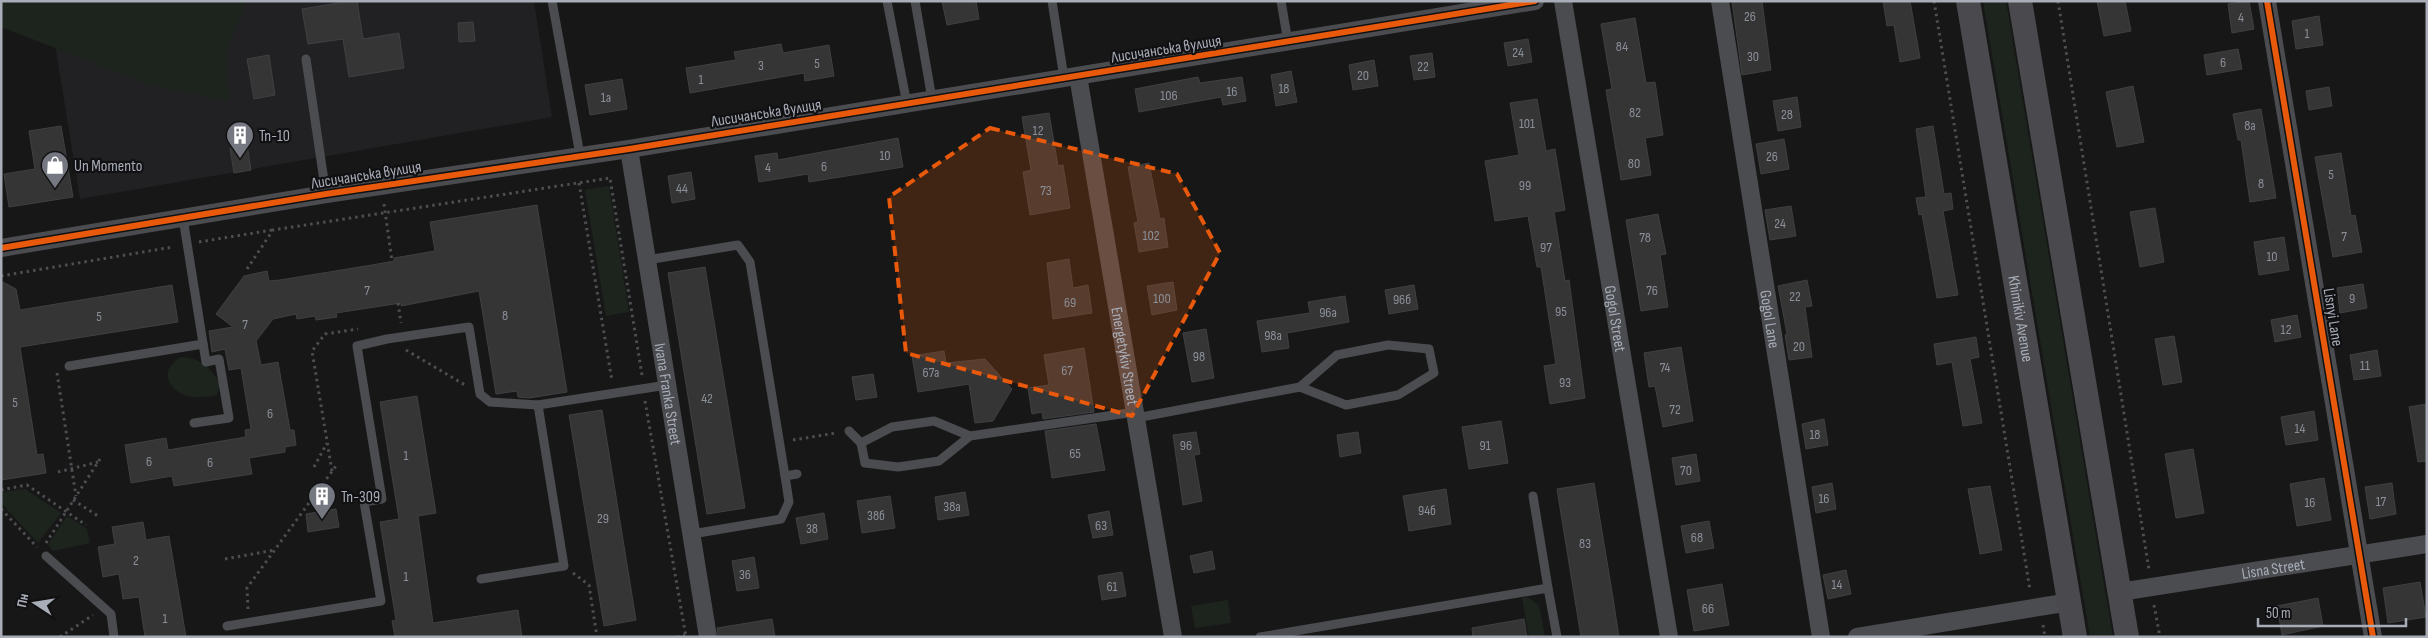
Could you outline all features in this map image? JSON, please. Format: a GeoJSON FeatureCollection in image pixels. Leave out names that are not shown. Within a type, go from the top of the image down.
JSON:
{"type":"FeatureCollection","features":[{"type":"Feature","properties":{"kind":"main road","name":"Khimikiv Avenue"},"geometry":{"type":"LineString","coordinates":[[1968,1],[2075,637]]}},
{"type":"Feature","properties":{"kind":"main road"},"geometry":{"type":"LineString","coordinates":[[2020,1],[2127,637]]}},
{"type":"Feature","properties":{"kind":"street","name":"Лисичанська вулиця"},"geometry":{"type":"LineString","coordinates":[[1,248],[326,194],[629,149],[1535,1]]}},
{"type":"Feature","properties":{"kind":"street","name":"Gogol Street"},"geometry":{"type":"LineString","coordinates":[[1563,1],[1668,637]]}},
{"type":"Feature","properties":{"kind":"street","name":"Gogol Lane"},"geometry":{"type":"LineString","coordinates":[[1720,1],[1822,637]]}},
{"type":"Feature","properties":{"kind":"street","name":"Lisnyi Lane"},"geometry":{"type":"LineString","coordinates":[[2267,1],[2373,637]]}},
{"type":"Feature","properties":{"kind":"street","name":"Energetykiv Street"},"geometry":{"type":"LineString","coordinates":[[1071,77],[1136,415],[1173,637]]}},
{"type":"Feature","properties":{"kind":"street","name":"Ivana Franka Street"},"geometry":{"type":"LineString","coordinates":[[629,149],[708,637]]}},
{"type":"Feature","properties":{"kind":"street","name":"Lisna Street"},"geometry":{"type":"LineString","coordinates":[[2120,592],[2427,544]]}},
{"type":"Feature","properties":{"kind":"street"},"geometry":{"type":"LineString","coordinates":[[1857,637],[2070,602]]}},
{"type":"Feature","properties":{"kind":"lane"},"geometry":{"type":"LineString","coordinates":[[552,1],[580,156]]}},
{"type":"Feature","properties":{"kind":"lane"},"geometry":{"type":"LineString","coordinates":[[887,1],[907,104]]}},
{"type":"Feature","properties":{"kind":"lane"},"geometry":{"type":"LineString","coordinates":[[914,1],[932,100]]}},
{"type":"Feature","properties":{"kind":"lane"},"geometry":{"type":"LineString","coordinates":[[1052,1],[1071,77]]}},
{"type":"Feature","properties":{"kind":"lane"},"geometry":{"type":"LineString","coordinates":[[1281,1],[1288,42]]}},
{"type":"Feature","properties":{"kind":"lane"},"geometry":{"type":"LineString","coordinates":[[306,59],[326,194]]}},
{"type":"Feature","properties":{"kind":"lane"},"geometry":{"type":"LineString","coordinates":[[183,218],[206,362],[219,359],[228,418],[194,423]]}},
{"type":"Feature","properties":{"kind":"lane"},"geometry":{"type":"LineString","coordinates":[[647,260],[738,245],[750,262],[789,502],[781,519],[692,534]]}},
{"type":"Feature","properties":{"kind":"lane"},"geometry":{"type":"LineString","coordinates":[[227,626],[381,601],[364,502],[382,499],[357,346],[387,339],[469,327],[480,394],[490,402],[538,405],[667,385]]}},
{"type":"Feature","properties":{"kind":"lane"},"geometry":{"type":"LineString","coordinates":[[69,366],[203,344]]}},
{"type":"Feature","properties":{"kind":"lane"},"geometry":{"type":"LineString","coordinates":[[861,443],[892,427],[934,420],[970,436],[1136,415],[1300,387],[1346,405],[1398,394],[1434,373],[1429,349],[1388,345],[1337,355],[1300,387]]}},
{"type":"Feature","properties":{"kind":"lane"},"geometry":{"type":"LineString","coordinates":[[481,579],[564,566],[538,405]]}},
{"type":"Feature","properties":{"kind":"lane"},"geometry":{"type":"LineString","coordinates":[[849,431],[861,443],[865,463],[898,467],[939,461],[970,436]]}},
{"type":"Feature","properties":{"kind":"lane"},"geometry":{"type":"LineString","coordinates":[[785,476],[797,474]]}},
{"type":"Feature","properties":{"kind":"lane"},"geometry":{"type":"LineString","coordinates":[[1532,496],[1557,637]]}},
{"type":"Feature","properties":{"kind":"lane"},"geometry":{"type":"LineString","coordinates":[[46,556],[111,614],[114,637]]}},
{"type":"Feature","properties":{"kind":"lane"},"geometry":{"type":"LineString","coordinates":[[1260,637],[1548,588]]}},
{"type":"Feature","properties":{"kind":"path"},"geometry":{"type":"LineString","coordinates":[[1934,1],[2033,608]]}},
{"type":"Feature","properties":{"kind":"path"},"geometry":{"type":"LineString","coordinates":[[2058,1],[2160,637]]}},
{"type":"Feature","properties":{"kind":"path"},"geometry":{"type":"LineString","coordinates":[[247,268],[273,230],[610,178],[686,636],[676,637]]}},
{"type":"Feature","properties":{"kind":"path"},"geometry":{"type":"LineString","coordinates":[[580,182],[614,394]]}},
{"type":"Feature","properties":{"kind":"path"},"geometry":{"type":"LineString","coordinates":[[381,186],[392,261]]}},
{"type":"Feature","properties":{"kind":"path"},"geometry":{"type":"LineString","coordinates":[[1,276],[176,246]]}},
{"type":"Feature","properties":{"kind":"path"},"geometry":{"type":"LineString","coordinates":[[398,303],[401,323]]}},
{"type":"Feature","properties":{"kind":"path"},"geometry":{"type":"LineString","coordinates":[[387,339],[480,394]]}},
{"type":"Feature","properties":{"kind":"path"},"geometry":{"type":"LineString","coordinates":[[56,368],[76,496]]}},
{"type":"Feature","properties":{"kind":"path"},"geometry":{"type":"LineString","coordinates":[[779,442],[849,431]]}},
{"type":"Feature","properties":{"kind":"path"},"geometry":{"type":"LineString","coordinates":[[314,467],[327,442]]}},
{"type":"Feature","properties":{"kind":"path"},"geometry":{"type":"LineString","coordinates":[[1,509],[41,551],[98,461],[58,472]]}},
{"type":"Feature","properties":{"kind":"path"},"geometry":{"type":"LineString","coordinates":[[250,622],[247,588],[336,466]]}},
{"type":"Feature","properties":{"kind":"path"},"geometry":{"type":"LineString","coordinates":[[1,490],[27,485],[86,525]]}},
{"type":"Feature","properties":{"kind":"path"},"geometry":{"type":"LineString","coordinates":[[73,500],[98,516]]}},
{"type":"Feature","properties":{"kind":"path"},"geometry":{"type":"LineString","coordinates":[[225,559],[275,550]]}},
{"type":"Feature","properties":{"kind":"path"},"geometry":{"type":"LineString","coordinates":[[564,566],[589,585],[597,637]]}},
{"type":"Feature","properties":{"kind":"path"},"geometry":{"type":"LineString","coordinates":[[60,637],[104,608]]}},
{"type":"Feature","properties":{"kind":"highlighted area"},"geometry":{"type":"Polygon","coordinates":[[[990,128],[1177,174],[1220,253],[1132,416],[906,353],[889,197],[990,128]]]}},
{"type":"Feature","properties":{"kind":"shaded area"},"geometry":{"type":"Polygon","coordinates":[[[1,1],[246,1],[226,55],[229,101],[150,85],[1,27],[1,1]]]}},
{"type":"Feature","properties":{"kind":"shaded area"},"geometry":{"type":"Polygon","coordinates":[[[48,1],[534,1],[552,117],[80,199],[48,1]]]}},
{"type":"Feature","properties":{"kind":"shaded area"},"geometry":{"type":"Polygon","coordinates":[[[1983,1],[2006,1],[2113,637],[2090,637],[1983,1]]]}},
{"type":"Feature","properties":{"kind":"shaded area"},"geometry":{"type":"Polygon","coordinates":[[[609,186],[629,312],[606,316],[585,190],[609,186]]]}},
{"type":"Feature","properties":{"kind":"shaded area"},"geometry":{"type":"Polygon","coordinates":[[[181,357],[194,359],[213,373],[220,384],[217,395],[193,397],[185,395],[173,387],[169,381],[169,369],[181,357]]]}},
{"type":"Feature","properties":{"kind":"shaded area"},"geometry":{"type":"Polygon","coordinates":[[[25,489],[61,513],[38,543],[1,503],[1,492],[25,489]]]}},
{"type":"Feature","properties":{"kind":"shaded area"},"geometry":{"type":"Polygon","coordinates":[[[67,516],[87,529],[90,543],[53,551],[48,545],[67,516]]]}},
{"type":"Feature","properties":{"kind":"shaded area"},"geometry":{"type":"Polygon","coordinates":[[[1527,597],[1539,605],[1545,637],[1529,637],[1522,598],[1527,597]]]}},
{"type":"Feature","properties":{"kind":"shaded area"},"geometry":{"type":"Polygon","coordinates":[[[1228,600],[1231,623],[1195,628],[1191,606],[1228,600]]]}},
{"type":"Feature","properties":{"kind":"building"},"geometry":{"type":"Polygon","coordinates":[[[338,1],[357,1],[363,39],[399,33],[404,68],[349,77],[343,39],[308,44],[302,9],[338,3],[338,1]]]}},
{"type":"Feature","properties":{"kind":"building"},"geometry":{"type":"Polygon","coordinates":[[[942,1],[976,1],[979,19],[947,25],[942,1]]]}},
{"type":"Feature","properties":{"kind":"building"},"geometry":{"type":"Polygon","coordinates":[[[1732,1],[1762,1],[1771,70],[1742,75],[1732,1]]]}},
{"type":"Feature","properties":{"kind":"building"},"geometry":{"type":"Polygon","coordinates":[[[1883,1],[1910,1],[1920,58],[1900,62],[1894,25],[1887,26],[1883,1]]]}},
{"type":"Feature","properties":{"kind":"building"},"geometry":{"type":"Polygon","coordinates":[[[2097,1],[2125,1],[2131,31],[2104,36],[2097,1]]]}},
{"type":"Feature","properties":{"kind":"building"},"geometry":{"type":"Polygon","coordinates":[[[2249,1],[2254,29],[2232,33],[2228,4],[2249,1]]]}},
{"type":"Feature","properties":{"kind":"building"},"geometry":{"type":"Polygon","coordinates":[[[2319,16],[2323,45],[2296,49],[2292,21],[2319,16]]]}},
{"type":"Feature","properties":{"kind":"building"},"geometry":{"type":"Polygon","coordinates":[[[1635,18],[1646,83],[1655,82],[1663,135],[1645,138],[1651,175],[1621,180],[1606,90],[1612,89],[1601,24],[1635,18]]]}},
{"type":"Feature","properties":{"kind":"building"},"geometry":{"type":"Polygon","coordinates":[[[473,22],[475,41],[459,42],[458,23],[473,22]]]}},
{"type":"Feature","properties":{"kind":"building"},"geometry":{"type":"Polygon","coordinates":[[[1528,39],[1532,62],[1508,66],[1504,43],[1528,39]]]}},
{"type":"Feature","properties":{"kind":"building"},"geometry":{"type":"Polygon","coordinates":[[[781,44],[783,53],[829,45],[834,76],[805,81],[804,73],[690,93],[686,68],[736,60],[734,52],[781,44]]]}},
{"type":"Feature","properties":{"kind":"building"},"geometry":{"type":"Polygon","coordinates":[[[2238,49],[2242,69],[2207,75],[2204,55],[2238,49]]]}},
{"type":"Feature","properties":{"kind":"building"},"geometry":{"type":"Polygon","coordinates":[[[1432,53],[1435,77],[1414,80],[1410,56],[1432,53]]]}},
{"type":"Feature","properties":{"kind":"building"},"geometry":{"type":"Polygon","coordinates":[[[269,55],[275,95],[254,99],[247,59],[269,55]]]}},
{"type":"Feature","properties":{"kind":"building"},"geometry":{"type":"Polygon","coordinates":[[[1374,60],[1378,86],[1353,90],[1349,65],[1374,60]]]}},
{"type":"Feature","properties":{"kind":"building"},"geometry":{"type":"Polygon","coordinates":[[[1291,71],[1297,102],[1276,106],[1271,75],[1291,71]]]}},
{"type":"Feature","properties":{"kind":"building"},"geometry":{"type":"Polygon","coordinates":[[[1198,77],[1200,83],[1242,77],[1246,101],[1223,105],[1221,97],[1139,112],[1135,89],[1198,77]]]}},
{"type":"Feature","properties":{"kind":"building"},"geometry":{"type":"Polygon","coordinates":[[[622,79],[627,109],[590,115],[585,85],[622,79]]]}},
{"type":"Feature","properties":{"kind":"building"},"geometry":{"type":"Polygon","coordinates":[[[2133,86],[2144,142],[2117,147],[2106,92],[2133,86]]]}},
{"type":"Feature","properties":{"kind":"building"},"geometry":{"type":"Polygon","coordinates":[[[2329,87],[2332,106],[2309,110],[2306,91],[2329,87]]]}},
{"type":"Feature","properties":{"kind":"building"},"geometry":{"type":"Polygon","coordinates":[[[1797,97],[1801,127],[1778,131],[1773,101],[1797,97]]]}},
{"type":"Feature","properties":{"kind":"building"},"geometry":{"type":"Polygon","coordinates":[[[1537,99],[1546,151],[1555,149],[1565,210],[1554,212],[1565,281],[1569,280],[1585,398],[1550,404],[1544,366],[1556,364],[1541,267],[1537,267],[1528,216],[1495,221],[1485,161],[1519,155],[1510,103],[1537,99]]]}},
{"type":"Feature","properties":{"kind":"building"},"geometry":{"type":"Polygon","coordinates":[[[2261,109],[2276,198],[2250,202],[2241,140],[2238,140],[2233,114],[2261,109]]]}},
{"type":"Feature","properties":{"kind":"building"},"geometry":{"type":"Polygon","coordinates":[[[1049,113],[1058,166],[1063,165],[1070,208],[1030,215],[1023,172],[1031,170],[1022,117],[1049,113]]]}},
{"type":"Feature","properties":{"kind":"building"},"geometry":{"type":"Polygon","coordinates":[[[61,126],[73,197],[9,207],[4,174],[35,169],[29,131],[61,126]]]}},
{"type":"Feature","properties":{"kind":"building"},"geometry":{"type":"Polygon","coordinates":[[[1933,126],[1944,194],[1951,193],[1953,209],[1943,211],[1958,295],[1937,298],[1922,214],[1919,215],[1916,198],[1926,197],[1916,129],[1933,126]]]}},
{"type":"Feature","properties":{"kind":"building"},"geometry":{"type":"Polygon","coordinates":[[[898,138],[903,167],[809,182],[808,174],[759,182],[755,156],[777,153],[778,160],[898,138]]]}},
{"type":"Feature","properties":{"kind":"building"},"geometry":{"type":"Polygon","coordinates":[[[1784,139],[1789,169],[1761,174],[1756,144],[1784,139]]]}},
{"type":"Feature","properties":{"kind":"building","name":"Тп-10"},"geometry":{"type":"Polygon","coordinates":[[[247,145],[251,170],[234,173],[230,148],[247,145]]]}},
{"type":"Feature","properties":{"kind":"building"},"geometry":{"type":"Polygon","coordinates":[[[2341,153],[2351,216],[2355,215],[2362,252],[2333,257],[2315,157],[2341,153]]]}},
{"type":"Feature","properties":{"kind":"building"},"geometry":{"type":"Polygon","coordinates":[[[1149,163],[1160,219],[1164,218],[1168,247],[1139,252],[1134,223],[1138,222],[1128,167],[1149,163]]]}},
{"type":"Feature","properties":{"kind":"building"},"geometry":{"type":"Polygon","coordinates":[[[691,172],[695,199],[672,203],[668,176],[691,172]]]}},
{"type":"Feature","properties":{"kind":"building"},"geometry":{"type":"Polygon","coordinates":[[[537,205],[567,392],[529,398],[518,397],[517,391],[496,394],[479,291],[401,306],[401,303],[336,313],[337,317],[316,320],[315,316],[297,319],[296,314],[273,319],[256,341],[261,365],[278,362],[290,430],[294,430],[296,445],[285,447],[285,452],[249,458],[252,474],[174,486],[172,476],[131,483],[125,445],[166,438],[168,450],[246,437],[245,430],[251,429],[241,368],[229,370],[225,349],[212,352],[209,331],[233,327],[216,314],[244,276],[267,271],[269,281],[280,280],[394,261],[394,258],[435,251],[430,222],[537,205]]]}},
{"type":"Feature","properties":{"kind":"building"},"geometry":{"type":"Polygon","coordinates":[[[1791,206],[1796,236],[1770,240],[1765,210],[1791,206]]]}},
{"type":"Feature","properties":{"kind":"building"},"geometry":{"type":"Polygon","coordinates":[[[2155,208],[2164,262],[2140,267],[2130,212],[2155,208]]]}},
{"type":"Feature","properties":{"kind":"building"},"geometry":{"type":"Polygon","coordinates":[[[1658,214],[1666,254],[1660,255],[1668,307],[1641,311],[1626,220],[1658,214]]]}},
{"type":"Feature","properties":{"kind":"building"},"geometry":{"type":"Polygon","coordinates":[[[2284,237],[2289,270],[2259,275],[2254,242],[2284,237]]]}},
{"type":"Feature","properties":{"kind":"building"},"geometry":{"type":"Polygon","coordinates":[[[1069,259],[1073,288],[1088,285],[1092,313],[1053,319],[1047,263],[1069,259]]]}},
{"type":"Feature","properties":{"kind":"building"},"geometry":{"type":"Polygon","coordinates":[[[705,267],[745,508],[707,514],[668,273],[705,267]]]}},
{"type":"Feature","properties":{"kind":"building"},"geometry":{"type":"Polygon","coordinates":[[[1807,280],[1812,306],[1805,307],[1812,357],[1789,360],[1785,335],[1787,334],[1778,286],[1807,280]]]}},
{"type":"Feature","properties":{"kind":"building"},"geometry":{"type":"Polygon","coordinates":[[[1,281],[16,289],[20,310],[172,285],[178,322],[20,347],[37,455],[43,454],[46,473],[1,480],[1,281]]]}},
{"type":"Feature","properties":{"kind":"building"},"geometry":{"type":"Polygon","coordinates":[[[1173,282],[1177,310],[1152,315],[1147,286],[1173,282]]]}},
{"type":"Feature","properties":{"kind":"building"},"geometry":{"type":"Polygon","coordinates":[[[2363,284],[2367,308],[2340,313],[2337,288],[2363,284]]]}},
{"type":"Feature","properties":{"kind":"building"},"geometry":{"type":"Polygon","coordinates":[[[1414,285],[1418,309],[1389,314],[1385,290],[1414,285]]]}},
{"type":"Feature","properties":{"kind":"building"},"geometry":{"type":"Polygon","coordinates":[[[1345,296],[1349,322],[1287,333],[1289,348],[1262,352],[1257,321],[1310,313],[1308,302],[1345,296]]]}},
{"type":"Feature","properties":{"kind":"building"},"geometry":{"type":"Polygon","coordinates":[[[2297,315],[2301,337],[2275,342],[2271,320],[2297,315]]]}},
{"type":"Feature","properties":{"kind":"building"},"geometry":{"type":"Polygon","coordinates":[[[1206,329],[1214,378],[1192,382],[1183,333],[1206,329]]]}},
{"type":"Feature","properties":{"kind":"building"},"geometry":{"type":"Polygon","coordinates":[[[2174,336],[2182,382],[2163,385],[2155,339],[2174,336]]]}},
{"type":"Feature","properties":{"kind":"building"},"geometry":{"type":"Polygon","coordinates":[[[1976,337],[1979,357],[1970,359],[1982,423],[1963,426],[1952,362],[1937,365],[1934,344],[1976,337]]]}},
{"type":"Feature","properties":{"kind":"building"},"geometry":{"type":"Polygon","coordinates":[[[1681,347],[1693,421],[1663,427],[1655,386],[1649,387],[1644,353],[1681,347]]]}},
{"type":"Feature","properties":{"kind":"building"},"geometry":{"type":"Polygon","coordinates":[[[1084,348],[1094,412],[1043,419],[1042,412],[1032,414],[1028,388],[1049,385],[1044,355],[1084,348]]]}},
{"type":"Feature","properties":{"kind":"building"},"geometry":{"type":"Polygon","coordinates":[[[2377,350],[2381,376],[2354,380],[2350,355],[2377,350]]]}},
{"type":"Feature","properties":{"kind":"building"},"geometry":{"type":"Polygon","coordinates":[[[944,351],[946,363],[985,359],[1012,389],[993,421],[975,423],[969,384],[918,392],[912,356],[944,351]]]}},
{"type":"Feature","properties":{"kind":"building"},"geometry":{"type":"Polygon","coordinates":[[[873,374],[877,397],[856,400],[852,377],[873,374]]]}},
{"type":"Feature","properties":{"kind":"building"},"geometry":{"type":"Polygon","coordinates":[[[417,396],[436,513],[418,516],[433,623],[518,610],[522,637],[395,637],[392,621],[396,620],[380,522],[399,519],[380,402],[417,396]]]}},
{"type":"Feature","properties":{"kind":"building"},"geometry":{"type":"Polygon","coordinates":[[[2427,404],[2427,461],[2418,462],[2409,407],[2427,404]]]}},
{"type":"Feature","properties":{"kind":"building"},"geometry":{"type":"Polygon","coordinates":[[[602,410],[636,620],[604,626],[569,415],[602,410]]]}},
{"type":"Feature","properties":{"kind":"building"},"geometry":{"type":"Polygon","coordinates":[[[2314,411],[2318,440],[2286,445],[2281,417],[2314,411]]]}},
{"type":"Feature","properties":{"kind":"building"},"geometry":{"type":"Polygon","coordinates":[[[1824,419],[1828,445],[1806,449],[1802,424],[1824,419]]]}},
{"type":"Feature","properties":{"kind":"building"},"geometry":{"type":"Polygon","coordinates":[[[1501,421],[1508,463],[1469,469],[1462,427],[1501,421]]]}},
{"type":"Feature","properties":{"kind":"building"},"geometry":{"type":"Polygon","coordinates":[[[1096,424],[1105,470],[1052,478],[1045,431],[1096,424]]]}},
{"type":"Feature","properties":{"kind":"building"},"geometry":{"type":"Polygon","coordinates":[[[1196,432],[1200,454],[1194,455],[1202,501],[1183,505],[1173,435],[1196,432]]]}},
{"type":"Feature","properties":{"kind":"building"},"geometry":{"type":"Polygon","coordinates":[[[1358,432],[1361,453],[1340,457],[1337,435],[1358,432]]]}},
{"type":"Feature","properties":{"kind":"building"},"geometry":{"type":"Polygon","coordinates":[[[2193,449],[2204,513],[2176,518],[2165,454],[2193,449]]]}},
{"type":"Feature","properties":{"kind":"building"},"geometry":{"type":"Polygon","coordinates":[[[1696,454],[1700,481],[1676,485],[1672,458],[1696,454]]]}},
{"type":"Feature","properties":{"kind":"building"},"geometry":{"type":"Polygon","coordinates":[[[2324,478],[2331,520],[2297,526],[2290,484],[2324,478]]]}},
{"type":"Feature","properties":{"kind":"building"},"geometry":{"type":"Polygon","coordinates":[[[1594,483],[1619,637],[1581,637],[1557,489],[1594,483]]]}},
{"type":"Feature","properties":{"kind":"building"},"geometry":{"type":"Polygon","coordinates":[[[1832,483],[1836,509],[1816,513],[1812,487],[1832,483]]]}},
{"type":"Feature","properties":{"kind":"building"},"geometry":{"type":"Polygon","coordinates":[[[2392,483],[2396,514],[2370,519],[2365,487],[2392,483]]]}},
{"type":"Feature","properties":{"kind":"building"},"geometry":{"type":"Polygon","coordinates":[[[1990,486],[2002,550],[1980,554],[1968,489],[1990,486]]]}},
{"type":"Feature","properties":{"kind":"building"},"geometry":{"type":"Polygon","coordinates":[[[1446,489],[1451,524],[1409,531],[1403,496],[1446,489]]]}},
{"type":"Feature","properties":{"kind":"building"},"geometry":{"type":"Polygon","coordinates":[[[965,492],[969,515],[938,520],[935,497],[965,492]]]}},
{"type":"Feature","properties":{"kind":"building"},"geometry":{"type":"Polygon","coordinates":[[[890,496],[895,528],[862,533],[857,501],[890,496]]]}},
{"type":"Feature","properties":{"kind":"building","name":"Тп-309"},"geometry":{"type":"Polygon","coordinates":[[[336,509],[339,527],[308,532],[306,514],[336,509]]]}},
{"type":"Feature","properties":{"kind":"building"},"geometry":{"type":"Polygon","coordinates":[[[1109,511],[1113,535],[1093,538],[1088,515],[1109,511]]]}},
{"type":"Feature","properties":{"kind":"building"},"geometry":{"type":"Polygon","coordinates":[[[824,513],[828,539],[801,544],[796,518],[824,513]]]}},
{"type":"Feature","properties":{"kind":"building"},"geometry":{"type":"Polygon","coordinates":[[[1709,521],[1714,548],[1686,553],[1681,526],[1709,521]]]}},
{"type":"Feature","properties":{"kind":"building"},"geometry":{"type":"Polygon","coordinates":[[[143,522],[146,540],[169,536],[186,637],[145,637],[139,597],[123,599],[119,574],[103,577],[98,547],[115,544],[112,527],[143,522]]]}},
{"type":"Feature","properties":{"kind":"building"},"geometry":{"type":"Polygon","coordinates":[[[1212,551],[1215,569],[1194,573],[1190,556],[1212,551]]]}},
{"type":"Feature","properties":{"kind":"building"},"geometry":{"type":"Polygon","coordinates":[[[754,557],[759,588],[737,591],[732,561],[754,557]]]}},
{"type":"Feature","properties":{"kind":"building"},"geometry":{"type":"Polygon","coordinates":[[[1846,570],[1851,594],[1828,599],[1823,575],[1846,570]]]}},
{"type":"Feature","properties":{"kind":"building"},"geometry":{"type":"Polygon","coordinates":[[[1122,572],[1126,596],[1102,600],[1098,576],[1122,572]]]}},
{"type":"Feature","properties":{"kind":"building"},"geometry":{"type":"Polygon","coordinates":[[[2420,582],[2426,617],[2388,623],[2383,588],[2420,582]]]}},
{"type":"Feature","properties":{"kind":"building"},"geometry":{"type":"Polygon","coordinates":[[[1722,584],[1729,625],[1694,631],[1687,590],[1722,584]]]}},
{"type":"Feature","properties":{"kind":"building"},"geometry":{"type":"Polygon","coordinates":[[[2318,598],[2323,626],[2282,635],[2277,606],[2318,598]]]}},
{"type":"Feature","properties":{"kind":"building"},"geometry":{"type":"Polygon","coordinates":[[[772,619],[775,637],[718,637],[717,628],[772,619]]]}},
{"type":"Feature","properties":{"kind":"building"},"geometry":{"type":"Polygon","coordinates":[[[1524,619],[1527,637],[1473,637],[1472,628],[1524,619]]]}},
{"type":"Feature","properties":{"kind":"cycle path"},"geometry":{"type":"LineString","coordinates":[[1,248],[326,194],[629,149],[1535,1]]}},
{"type":"Feature","properties":{"kind":"cycle path"},"geometry":{"type":"LineString","coordinates":[[2267,1],[2373,637]]}},
{"type":"Feature","properties":{"kind":"place","name":"Тп-10"},"geometry":{"type":"Point","coordinates":[240,159]}},
{"type":"Feature","properties":{"kind":"place","name":"Un Momento"},"geometry":{"type":"Point","coordinates":[55,189]}},
{"type":"Feature","properties":{"kind":"place","name":"Тп-309"},"geometry":{"type":"Point","coordinates":[322,520]}}]}
